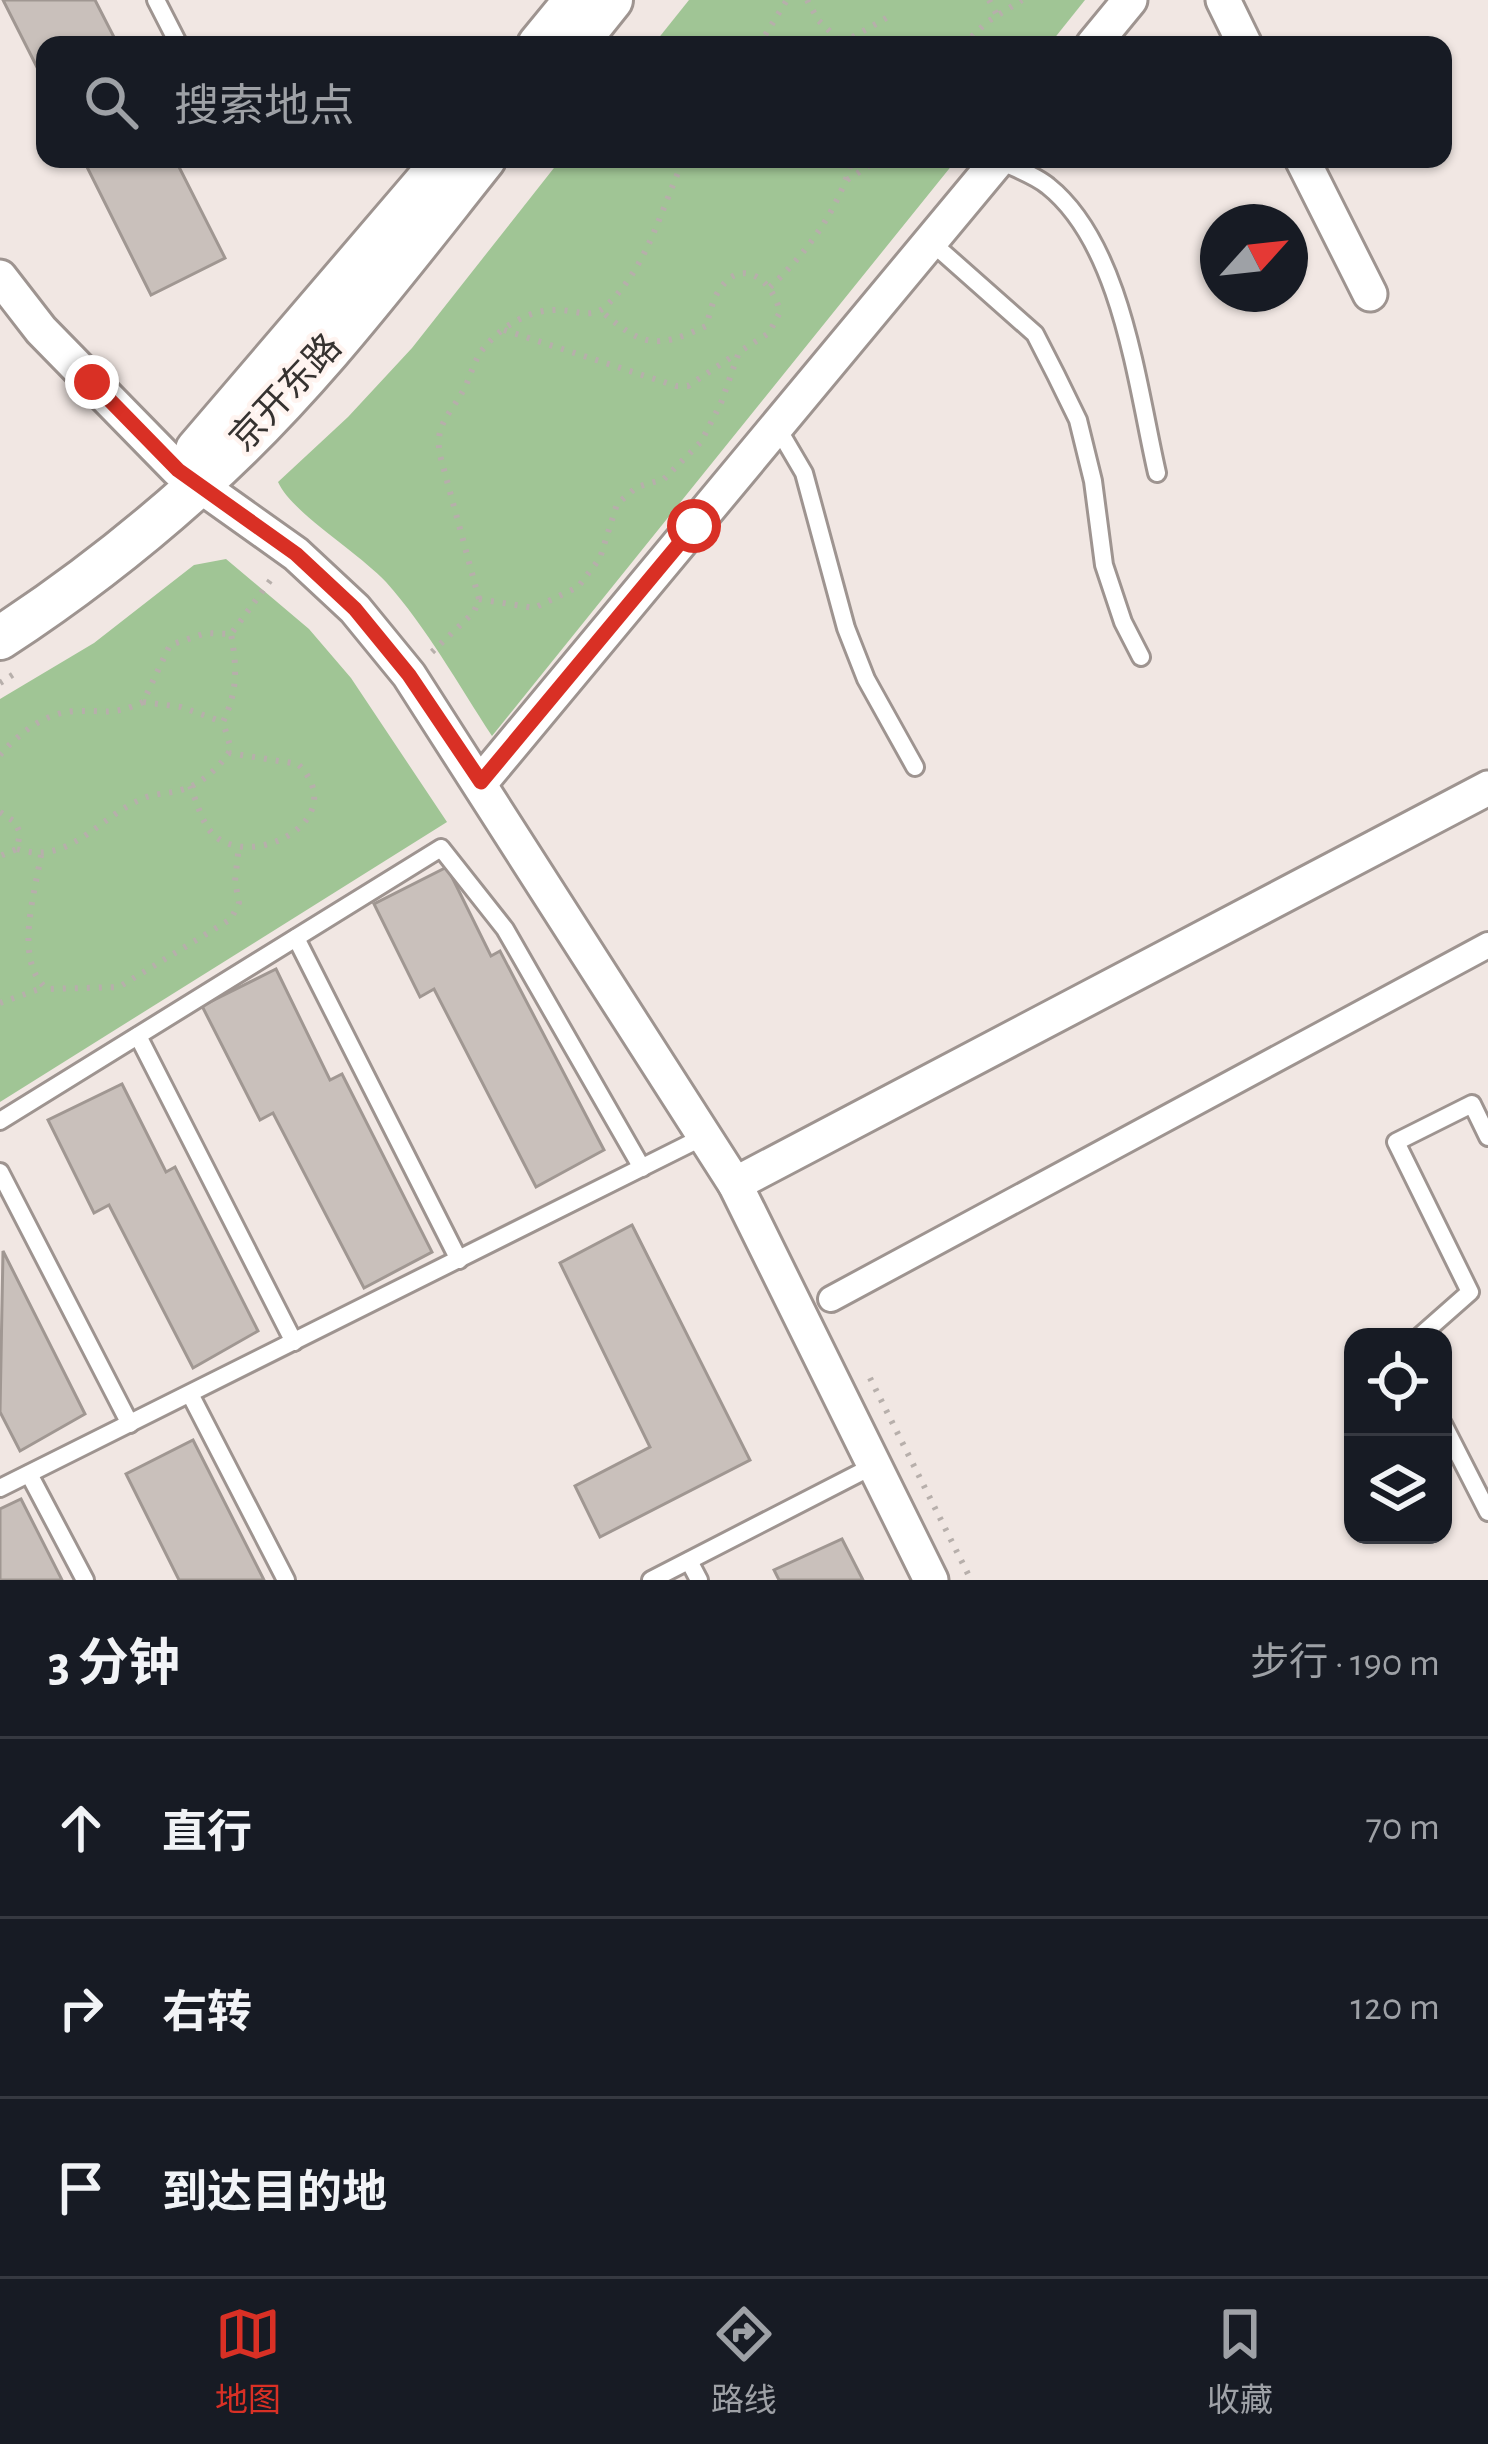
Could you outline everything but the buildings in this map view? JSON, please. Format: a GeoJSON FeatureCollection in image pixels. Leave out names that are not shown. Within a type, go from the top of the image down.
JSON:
{"type":"FeatureCollection","features":[{"type":"Feature","properties":{"kind":"street"},"geometry":{"type":"LineString","coordinates":[[546,36],[576,0]]}},
{"type":"Feature","properties":{"kind":"street"},"geometry":{"type":"LineString","coordinates":[[582,36],[611,0]]}},
{"type":"Feature","properties":{"kind":"street"},"geometry":{"type":"LineString","coordinates":[[1100,36],[1130,0]]}},
{"type":"Feature","properties":{"kind":"street"},"geometry":{"type":"LineString","coordinates":[[1222,0],[1240,36]]}},
{"type":"Feature","properties":{"kind":"street","name":"京开东路"},"geometry":{"type":"LineString","coordinates":[[0,604],[188,478],[439,168]]}},
{"type":"Feature","properties":{"kind":"street","name":"京开东路"},"geometry":{"type":"LineString","coordinates":[[0,638],[98,571],[364,309],[477,168]]}},
{"type":"Feature","properties":{"kind":"street"},"geometry":{"type":"LineString","coordinates":[[481,782],[991,168]]}},
{"type":"Feature","properties":{"kind":"street"},"geometry":{"type":"LineString","coordinates":[[1307,168],[1370,294]]}},
{"type":"Feature","properties":{"kind":"street"},"geometry":{"type":"LineString","coordinates":[[0,277],[41,330],[188,478],[296,554],[355,609],[409,675],[735,1184],[931,1580]]}},
{"type":"Feature","properties":{"kind":"street"},"geometry":{"type":"LineString","coordinates":[[735,1184],[1488,788]]}},
{"type":"Feature","properties":{"kind":"street"},"geometry":{"type":"LineString","coordinates":[[830,1299],[1488,945]]}},
{"type":"Feature","properties":{"kind":"lane"},"geometry":{"type":"LineString","coordinates":[[156,0],[174,36]]}},
{"type":"Feature","properties":{"kind":"lane"},"geometry":{"type":"LineString","coordinates":[[1015,168],[1048,185],[1076,219],[1103,265],[1119,303],[1157,472]]}},
{"type":"Feature","properties":{"kind":"lane"},"geometry":{"type":"LineString","coordinates":[[930,241],[1035,334],[1078,420],[1093,482],[1103,565],[1141,657]]}},
{"type":"Feature","properties":{"kind":"lane"},"geometry":{"type":"LineString","coordinates":[[777,427],[804,473],[846,628],[866,679],[915,767]]}},
{"type":"Feature","properties":{"kind":"lane"},"geometry":{"type":"LineString","coordinates":[[0,1121],[441,848],[505,929],[642,1168]]}},
{"type":"Feature","properties":{"kind":"lane"},"geometry":{"type":"LineString","coordinates":[[296,938],[459,1259]]}},
{"type":"Feature","properties":{"kind":"lane"},"geometry":{"type":"LineString","coordinates":[[138,1036],[294,1342]]}},
{"type":"Feature","properties":{"kind":"lane"},"geometry":{"type":"LineString","coordinates":[[1429,1328],[1470,1292],[1396,1142],[1480,1100],[1488,1137]]}},
{"type":"Feature","properties":{"kind":"lane"},"geometry":{"type":"LineString","coordinates":[[0,1488],[705,1136]]}},
{"type":"Feature","properties":{"kind":"lane"},"geometry":{"type":"LineString","coordinates":[[0,1172],[130,1424]]}},
{"type":"Feature","properties":{"kind":"lane"},"geometry":{"type":"LineString","coordinates":[[190,1394],[286,1580]]}},
{"type":"Feature","properties":{"kind":"lane"},"geometry":{"type":"LineString","coordinates":[[1449,1436],[1488,1512]]}},
{"type":"Feature","properties":{"kind":"lane"},"geometry":{"type":"LineString","coordinates":[[651,1580],[874,1466]]}},
{"type":"Feature","properties":{"kind":"lane"},"geometry":{"type":"LineString","coordinates":[[29,1474],[85,1580]]}},
{"type":"Feature","properties":{"kind":"lane"},"geometry":{"type":"LineString","coordinates":[[689,1561],[699,1580]]}},
{"type":"Feature","properties":{"kind":"path"},"geometry":{"type":"LineString","coordinates":[[765,36],[788,0]]}},
{"type":"Feature","properties":{"kind":"path"},"geometry":{"type":"LineString","coordinates":[[806,0],[835,36]]}},
{"type":"Feature","properties":{"kind":"path"},"geometry":{"type":"LineString","coordinates":[[989,0],[997,15]]}},
{"type":"Feature","properties":{"kind":"path"},"geometry":{"type":"LineString","coordinates":[[974,36],[1022,0]]}},
{"type":"Feature","properties":{"kind":"path"},"geometry":{"type":"LineString","coordinates":[[856,36],[890,16]]}},
{"type":"Feature","properties":{"kind":"path"},"geometry":{"type":"LineString","coordinates":[[429,654],[474,612],[479,599],[438,441],[442,419],[478,357],[504,330],[540,311],[601,311],[632,277],[680,168]]}},
{"type":"Feature","properties":{"kind":"path"},"geometry":{"type":"LineString","coordinates":[[770,287],[830,215],[850,168]]}},
{"type":"Feature","properties":{"kind":"path"},"geometry":{"type":"LineString","coordinates":[[847,181],[866,168]]}},
{"type":"Feature","properties":{"kind":"path"},"geometry":{"type":"LineString","coordinates":[[504,330],[688,386],[776,325],[779,312],[770,287],[755,274],[738,273],[719,289],[706,326],[669,341],[637,340],[601,311]]}},
{"type":"Feature","properties":{"kind":"path"},"geometry":{"type":"LineString","coordinates":[[479,599],[534,608],[578,587],[594,572],[617,504],[637,487],[671,473],[701,442],[739,352]]}},
{"type":"Feature","properties":{"kind":"path"},"geometry":{"type":"LineString","coordinates":[[223,722],[237,682],[231,634],[278,571]]}},
{"type":"Feature","properties":{"kind":"path"},"geometry":{"type":"LineString","coordinates":[[143,702],[170,645],[206,633],[231,634]]}},
{"type":"Feature","properties":{"kind":"path"},"geometry":{"type":"LineString","coordinates":[[0,754],[28,728],[56,715],[71,711],[108,714],[143,702],[181,707],[223,722],[229,734],[229,753],[190,786],[145,797],[90,834],[41,855],[17,849],[0,856]]}},
{"type":"Feature","properties":{"kind":"path"},"geometry":{"type":"LineString","coordinates":[[190,786],[209,830],[218,839],[239,845],[276,841],[300,830],[311,814],[313,792],[298,764],[229,753]]}},
{"type":"Feature","properties":{"kind":"path"},"geometry":{"type":"LineString","coordinates":[[0,812],[20,832],[17,849]]}},
{"type":"Feature","properties":{"kind":"path"},"geometry":{"type":"LineString","coordinates":[[0,1003],[45,987],[119,987],[230,920],[239,903],[235,881],[239,845]]}},
{"type":"Feature","properties":{"kind":"path"},"geometry":{"type":"LineString","coordinates":[[41,855],[31,913],[30,958],[45,987]]}},
{"type":"Feature","properties":{"kind":"green space"},"geometry":{"type":"Polygon","coordinates":[[[689,0],[1085,0],[1056,36],[660,36],[689,0]]]}},
{"type":"Feature","properties":{"kind":"green space"},"geometry":{"type":"Polygon","coordinates":[[[554,168],[950,168],[492,736],[429,637],[386,582],[311,519],[278,482],[412,348],[554,168]]]}},
{"type":"Feature","properties":{"kind":"green space"},"geometry":{"type":"Polygon","coordinates":[[[226,559],[309,629],[351,678],[447,822],[0,1102],[0,699],[94,643],[194,565],[226,559]]]}},
{"type":"Feature","properties":{"kind":"route"},"geometry":{"type":"LineString","coordinates":[[92,382],[178,470],[296,554],[355,609],[409,675],[481,782],[694,526]]}}]}
